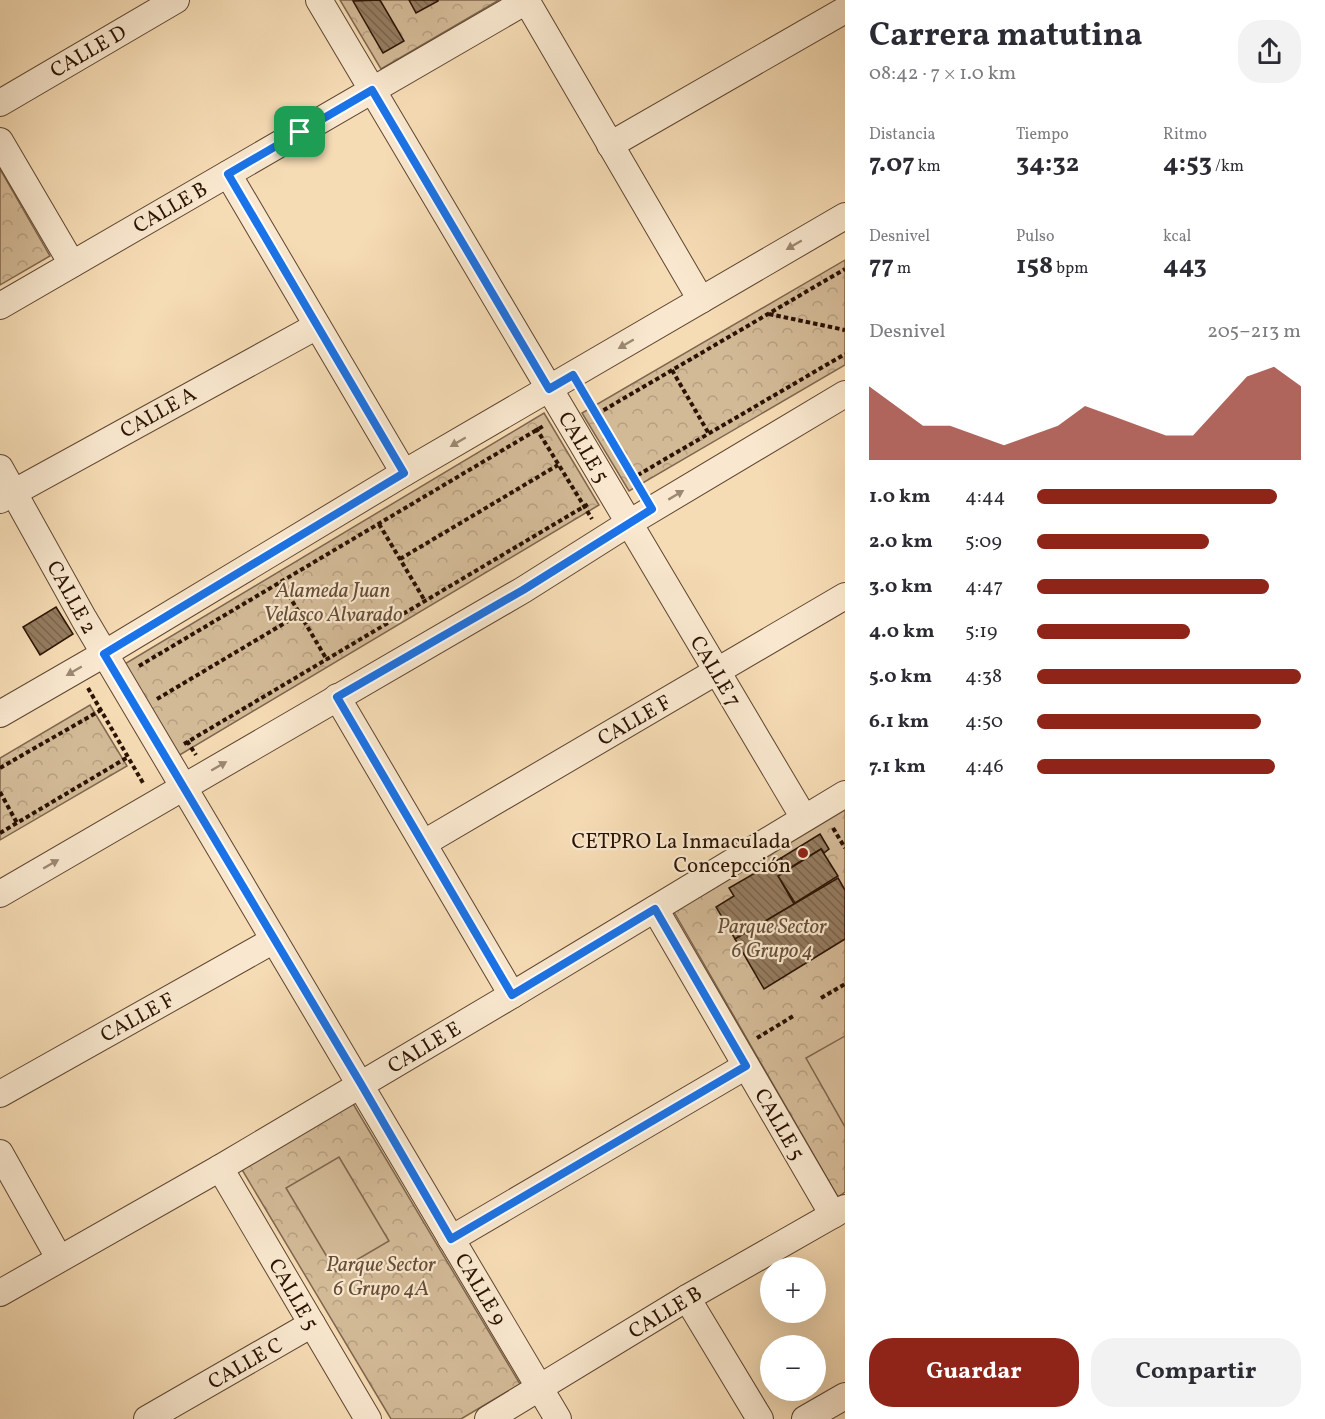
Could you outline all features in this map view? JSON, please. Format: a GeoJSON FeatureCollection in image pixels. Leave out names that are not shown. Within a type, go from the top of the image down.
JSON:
{"type":"FeatureCollection","features":[{"type":"Feature","properties":{"kind":"street","name":"CALLE D"},"geometry":{"type":"LineString","coordinates":[[0,103],[176,0]]}},
{"type":"Feature","properties":{"kind":"street","name":"CALLE 5"},"geometry":{"type":"LineString","coordinates":[[319,0],[629,523]]}},
{"type":"Feature","properties":{"kind":"street","name":"CALLE B"},"geometry":{"type":"LineString","coordinates":[[0,306],[527,0]]}},
{"type":"Feature","properties":{"kind":"street"},"geometry":{"type":"LineString","coordinates":[[527,0],[701,300]]}},
{"type":"Feature","properties":{"kind":"street"},"geometry":{"type":"LineString","coordinates":[[610,145],[845,10]]}},
{"type":"Feature","properties":{"kind":"street"},"geometry":{"type":"LineString","coordinates":[[0,141],[72,264]]}},
{"type":"Feature","properties":{"kind":"street"},"geometry":{"type":"LineString","coordinates":[[228,174],[404,473]]}},
{"type":"Feature","properties":{"kind":"street"},"geometry":{"type":"LineString","coordinates":[[0,714],[404,473],[845,216]]}},
{"type":"Feature","properties":{"kind":"street","name":"CALLE A"},"geometry":{"type":"LineString","coordinates":[[7,496],[317,326]]}},
{"type":"Feature","properties":{"kind":"street"},"geometry":{"type":"LineString","coordinates":[[0,894],[523,590],[652,509],[845,394]]}},
{"type":"Feature","properties":{"kind":"street","name":"CALLE 2"},"geometry":{"type":"LineString","coordinates":[[0,468],[7,496],[183,787]]}},
{"type":"Feature","properties":{"kind":"street","name":"CALLE 7"},"geometry":{"type":"LineString","coordinates":[[629,523],[804,818]]}},
{"type":"Feature","properties":{"kind":"street","name":"CALLE F"},"geometry":{"type":"LineString","coordinates":[[423,843],[845,596]]}},
{"type":"Feature","properties":{"kind":"street"},"geometry":{"type":"LineString","coordinates":[[337,697],[512,995]]}},
{"type":"Feature","properties":{"kind":"street","name":"CALLE 9"},"geometry":{"type":"LineString","coordinates":[[183,787],[558,1419]]}},
{"type":"Feature","properties":{"kind":"street","name":"CALLE E"},"geometry":{"type":"LineString","coordinates":[[0,1293],[220,1168],[845,794]]}},
{"type":"Feature","properties":{"kind":"street","name":"CALLE 5"},"geometry":{"type":"LineString","coordinates":[[655,909],[741,1058],[839,1212]]}},
{"type":"Feature","properties":{"kind":"street","name":"CALLE F"},"geometry":{"type":"LineString","coordinates":[[0,1094],[274,940]]}},
{"type":"Feature","properties":{"kind":"street"},"geometry":{"type":"LineString","coordinates":[[451,1239],[741,1058]]}},
{"type":"Feature","properties":{"kind":"street"},"geometry":{"type":"LineString","coordinates":[[0,1153],[59,1258]]}},
{"type":"Feature","properties":{"kind":"street","name":"CALLE 5"},"geometry":{"type":"LineString","coordinates":[[220,1168],[368,1419]]}},
{"type":"Feature","properties":{"kind":"street","name":"CALLE B"},"geometry":{"type":"LineString","coordinates":[[488,1419],[687,1298],[839,1212]]}},
{"type":"Feature","properties":{"kind":"street"},"geometry":{"type":"LineString","coordinates":[[687,1298],[760,1419]]}},
{"type":"Feature","properties":{"kind":"street","name":"CALLE C"},"geometry":{"type":"LineString","coordinates":[[147,1419],[312,1324]]}},
{"type":"Feature","properties":{"kind":"street"},"geometry":{"type":"LineString","coordinates":[[805,1419],[845,1395]]}},
{"type":"Feature","properties":{"kind":"path"},"geometry":{"type":"LineString","coordinates":[[597,414],[845,269]]}},
{"type":"Feature","properties":{"kind":"path"},"geometry":{"type":"LineString","coordinates":[[768,314],[845,330]]}},
{"type":"Feature","properties":{"kind":"path"},"geometry":{"type":"LineString","coordinates":[[137,772],[845,354]]}},
{"type":"Feature","properties":{"kind":"path"},"geometry":{"type":"LineString","coordinates":[[672,370],[709,434]]}},
{"type":"Feature","properties":{"kind":"path"},"geometry":{"type":"LineString","coordinates":[[573,375],[652,509]]}},
{"type":"Feature","properties":{"kind":"path"},"geometry":{"type":"LineString","coordinates":[[92,695],[588,399]]}},
{"type":"Feature","properties":{"kind":"path"},"geometry":{"type":"LineString","coordinates":[[522,405],[603,539]]}},
{"type":"Feature","properties":{"kind":"path"},"geometry":{"type":"LineString","coordinates":[[400,559],[558,465]]}},
{"type":"Feature","properties":{"kind":"path"},"geometry":{"type":"LineString","coordinates":[[379,524],[425,601]]}},
{"type":"Feature","properties":{"kind":"path"},"geometry":{"type":"LineString","coordinates":[[281,582],[327,660]]}},
{"type":"Feature","properties":{"kind":"path"},"geometry":{"type":"LineString","coordinates":[[110,727],[300,614]]}},
{"type":"Feature","properties":{"kind":"path"},"geometry":{"type":"LineString","coordinates":[[77,670],[155,803]]}},
{"type":"Feature","properties":{"kind":"path"},"geometry":{"type":"LineString","coordinates":[[0,768],[101,710]]}},
{"type":"Feature","properties":{"kind":"path"},"geometry":{"type":"LineString","coordinates":[[0,833],[128,757]]}},
{"type":"Feature","properties":{"kind":"path"},"geometry":{"type":"LineString","coordinates":[[0,792],[17,823]]}},
{"type":"Feature","properties":{"kind":"path"},"geometry":{"type":"LineString","coordinates":[[830,823],[845,848]]}},
{"type":"Feature","properties":{"kind":"path"},"geometry":{"type":"LineString","coordinates":[[837,835],[845,837]]}},
{"type":"Feature","properties":{"kind":"path"},"geometry":{"type":"LineString","coordinates":[[820,998],[845,984]]}},
{"type":"Feature","properties":{"kind":"path"},"geometry":{"type":"LineString","coordinates":[[741,1058],[795,1015]]}},
{"type":"Feature","properties":{"kind":"green space"},"geometry":{"type":"Polygon","coordinates":[[[340,0],[499,0],[381,69],[340,0]]]}},
{"type":"Feature","properties":{"kind":"green space"},"geometry":{"type":"Polygon","coordinates":[[[0,169],[50,256],[0,285],[0,169]]]}},
{"type":"Feature","properties":{"kind":"green space"},"geometry":{"type":"Polygon","coordinates":[[[845,260],[845,365],[629,491],[582,413],[845,260]]]}},
{"type":"Feature","properties":{"kind":"green space","name":"Alameda Juan Velasco Alvarado"},"geometry":{"type":"Polygon","coordinates":[[[544,413],[599,505],[178,756],[123,665],[544,413]]]}},
{"type":"Feature","properties":{"kind":"green space"},"geometry":{"type":"Polygon","coordinates":[[[90,705],[127,766],[0,840],[0,758],[90,705]]]}},
{"type":"Feature","properties":{"kind":"green space","name":"Parque Sector 6 Grupo 4"},"geometry":{"type":"Polygon","coordinates":[[[845,810],[845,1192],[838,1197],[674,912],[845,810]]]}},
{"type":"Feature","properties":{"kind":"green space"},"geometry":{"type":"Polygon","coordinates":[[[845,1036],[845,1127],[806,1058],[845,1036]]]}},
{"type":"Feature","properties":{"kind":"green space","name":"Parque Sector 6 Grupo 4A"},"geometry":{"type":"Polygon","coordinates":[[[352,1102],[520,1384],[461,1419],[391,1419],[241,1168],[352,1102]]]}},
{"type":"Feature","properties":{"kind":"green space"},"geometry":{"type":"Polygon","coordinates":[[[339,1157],[389,1241],[336,1272],[286,1188],[339,1157]]]}},
{"type":"Feature","properties":{"kind":"building"},"geometry":{"type":"Polygon","coordinates":[[[380,0],[404,41],[383,53],[353,1],[380,0]]]}},
{"type":"Feature","properties":{"kind":"building"},"geometry":{"type":"Polygon","coordinates":[[[409,0],[438,0],[438,1],[416,13],[409,0]]]}},
{"type":"Feature","properties":{"kind":"building"},"geometry":{"type":"Polygon","coordinates":[[[56,607],[73,634],[40,655],[23,627],[56,607]]]}},
{"type":"Feature","properties":{"kind":"building"},"geometry":{"type":"Polygon","coordinates":[[[820,834],[829,849],[824,853],[821,849],[788,869],[781,858],[820,834]]]}},
{"type":"Feature","properties":{"kind":"building"},"geometry":{"type":"Polygon","coordinates":[[[821,849],[838,876],[795,903],[778,876],[821,849]]]}},
{"type":"Feature","properties":{"kind":"building"},"geometry":{"type":"Polygon","coordinates":[[[781,858],[788,869],[778,876],[794,904],[735,939],[716,907],[734,896],[729,888],[781,858]]]}},
{"type":"Feature","properties":{"kind":"building"},"geometry":{"type":"Polygon","coordinates":[[[838,878],[845,890],[845,939],[764,989],[735,939],[838,878]]]}},
{"type":"Feature","properties":{"kind":"place","name":"CETPRO La Inmaculada Concepcción"},"geometry":{"type":"Point","coordinates":[803,853]}},
{"type":"Feature","properties":{"kind":"route"},"geometry":{"type":"LineString","coordinates":[[372,90],[549,389],[573,375],[652,509],[523,590],[337,697],[512,995],[655,909],[746,1066],[451,1239],[104,654],[404,473],[228,174],[300,132],[372,90]]}}]}
